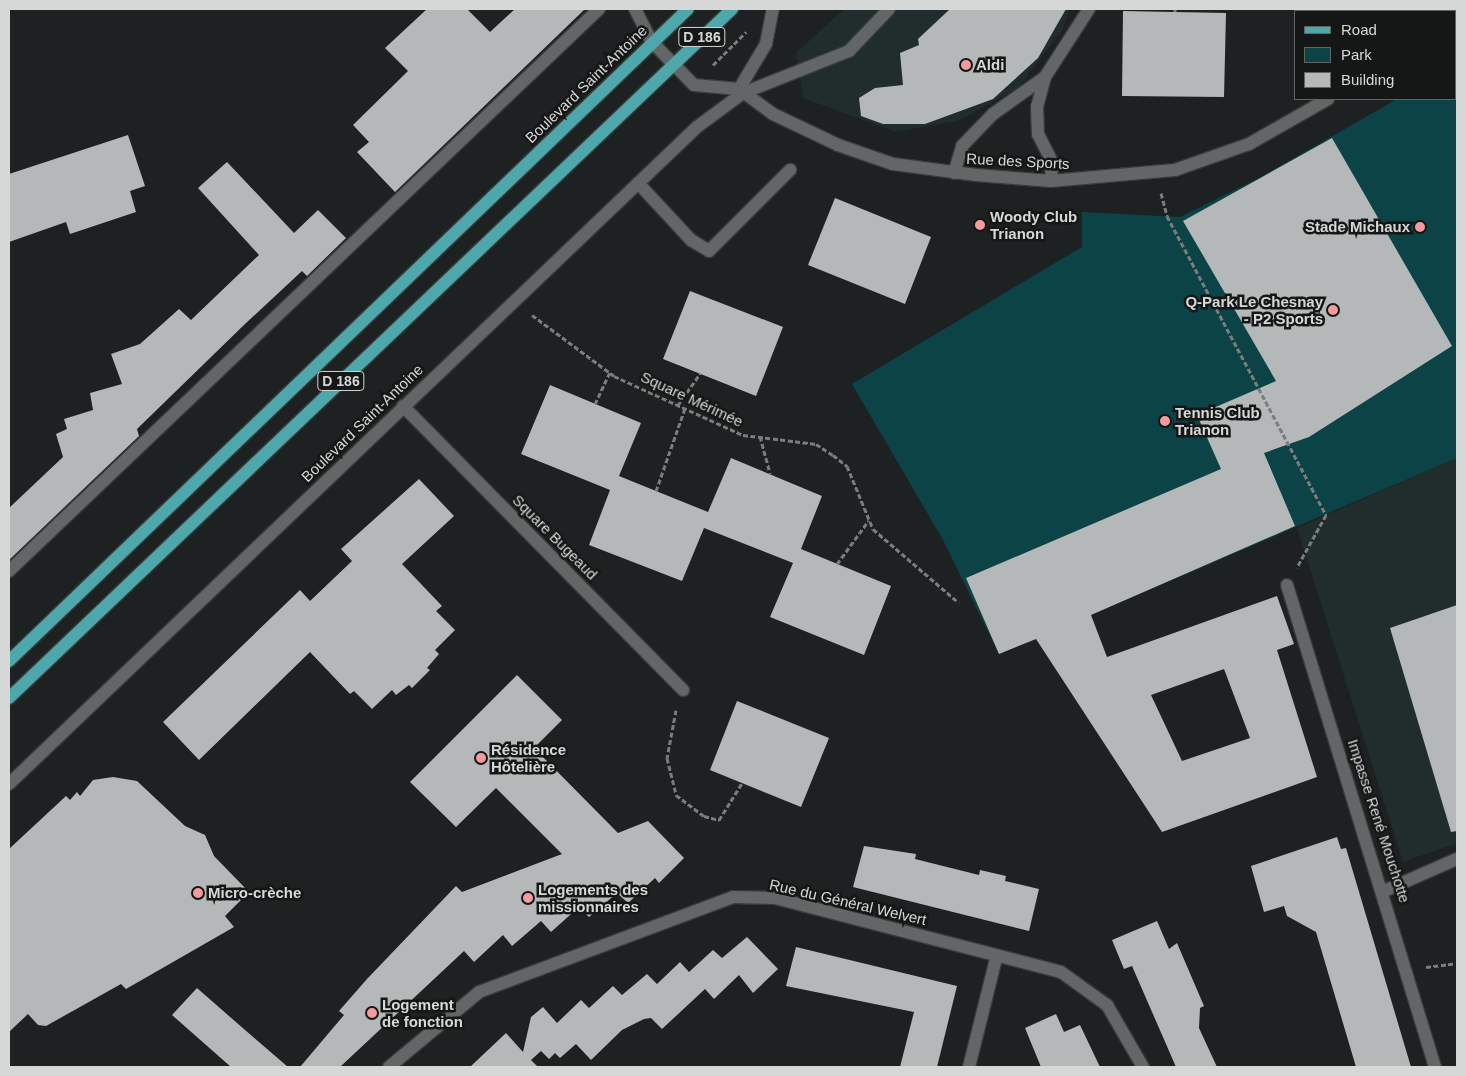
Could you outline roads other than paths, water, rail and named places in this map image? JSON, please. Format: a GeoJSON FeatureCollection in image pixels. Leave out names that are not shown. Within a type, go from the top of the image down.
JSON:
{"type":"FeatureCollection","features":[{"type":"Feature","properties":{"kind":"main road","name":"Boulevard Saint-Antoine"},"geometry":{"type":"LineString","coordinates":[[9,662],[688,9]]}},
{"type":"Feature","properties":{"kind":"main road","name":"D 186"},"geometry":{"type":"LineString","coordinates":[[9,698],[732,9]]}},
{"type":"Feature","properties":{"kind":"street"},"geometry":{"type":"LineString","coordinates":[[9,570],[599,9]]}},
{"type":"Feature","properties":{"kind":"street"},"geometry":{"type":"LineString","coordinates":[[635,9],[652,42],[694,85],[741,91],[849,51],[889,9]]}},
{"type":"Feature","properties":{"kind":"street"},"geometry":{"type":"LineString","coordinates":[[741,91],[766,44],[773,9]]}},
{"type":"Feature","properties":{"kind":"street"},"geometry":{"type":"LineString","coordinates":[[1051,181],[1052,162],[1038,134],[1038,106],[1045,77],[1089,9]]}},
{"type":"Feature","properties":{"kind":"street"},"geometry":{"type":"LineString","coordinates":[[954,173],[962,146],[993,114],[1045,77]]}},
{"type":"Feature","properties":{"kind":"street","name":"Rue des Sports"},"geometry":{"type":"LineString","coordinates":[[741,91],[772,114],[838,145],[893,164],[954,173],[1051,181],[1156,173],[1229,153],[1326,100]]}},
{"type":"Feature","properties":{"kind":"street","name":"Boulevard Saint-Antoine"},"geometry":{"type":"LineString","coordinates":[[9,784],[638,183],[698,127],[741,91]]}},
{"type":"Feature","properties":{"kind":"street"},"geometry":{"type":"LineString","coordinates":[[638,183],[691,240],[709,251],[790,170]]}},
{"type":"Feature","properties":{"kind":"street","name":"Square Bugeaud"},"geometry":{"type":"LineString","coordinates":[[403,406],[683,690]]}},
{"type":"Feature","properties":{"kind":"street","name":"Impasse René Mouchotte"},"geometry":{"type":"LineString","coordinates":[[1287,585],[1384,891],[1435,1067]]}},
{"type":"Feature","properties":{"kind":"street"},"geometry":{"type":"LineString","coordinates":[[1384,891],[1457,859]]}},
{"type":"Feature","properties":{"kind":"street","name":"Rue du Général Welvert"},"geometry":{"type":"LineString","coordinates":[[389,1067],[479,992],[733,897],[774,898],[998,955],[1078,980],[1119,1020],[1143,1067]]}},
{"type":"Feature","properties":{"kind":"street"},"geometry":{"type":"LineString","coordinates":[[969,1067],[998,955]]}},
{"type":"Feature","properties":{"kind":"place","name":"Aldi"},"geometry":{"type":"Point","coordinates":[966,65]}},
{"type":"Feature","properties":{"kind":"place","name":"Woody Club Trianon"},"geometry":{"type":"Point","coordinates":[980,225]}},
{"type":"Feature","properties":{"kind":"place","name":"Stade Michaux"},"geometry":{"type":"Point","coordinates":[1420,227]}},
{"type":"Feature","properties":{"kind":"place","name":"Q-Park Le Chesnay - P2 Sports"},"geometry":{"type":"Point","coordinates":[1333,310]}},
{"type":"Feature","properties":{"kind":"place","name":"Tennis Club Trianon"},"geometry":{"type":"Point","coordinates":[1165,421]}},
{"type":"Feature","properties":{"kind":"place","name":"Résidence Hôtelière"},"geometry":{"type":"Point","coordinates":[481,758]}},
{"type":"Feature","properties":{"kind":"place","name":"Micro-crèche"},"geometry":{"type":"Point","coordinates":[198,893]}},
{"type":"Feature","properties":{"kind":"place","name":"Logements des missionnaires"},"geometry":{"type":"Point","coordinates":[528,898]}},
{"type":"Feature","properties":{"kind":"place","name":"Logement de fonction"},"geometry":{"type":"Point","coordinates":[372,1013]}}]}
